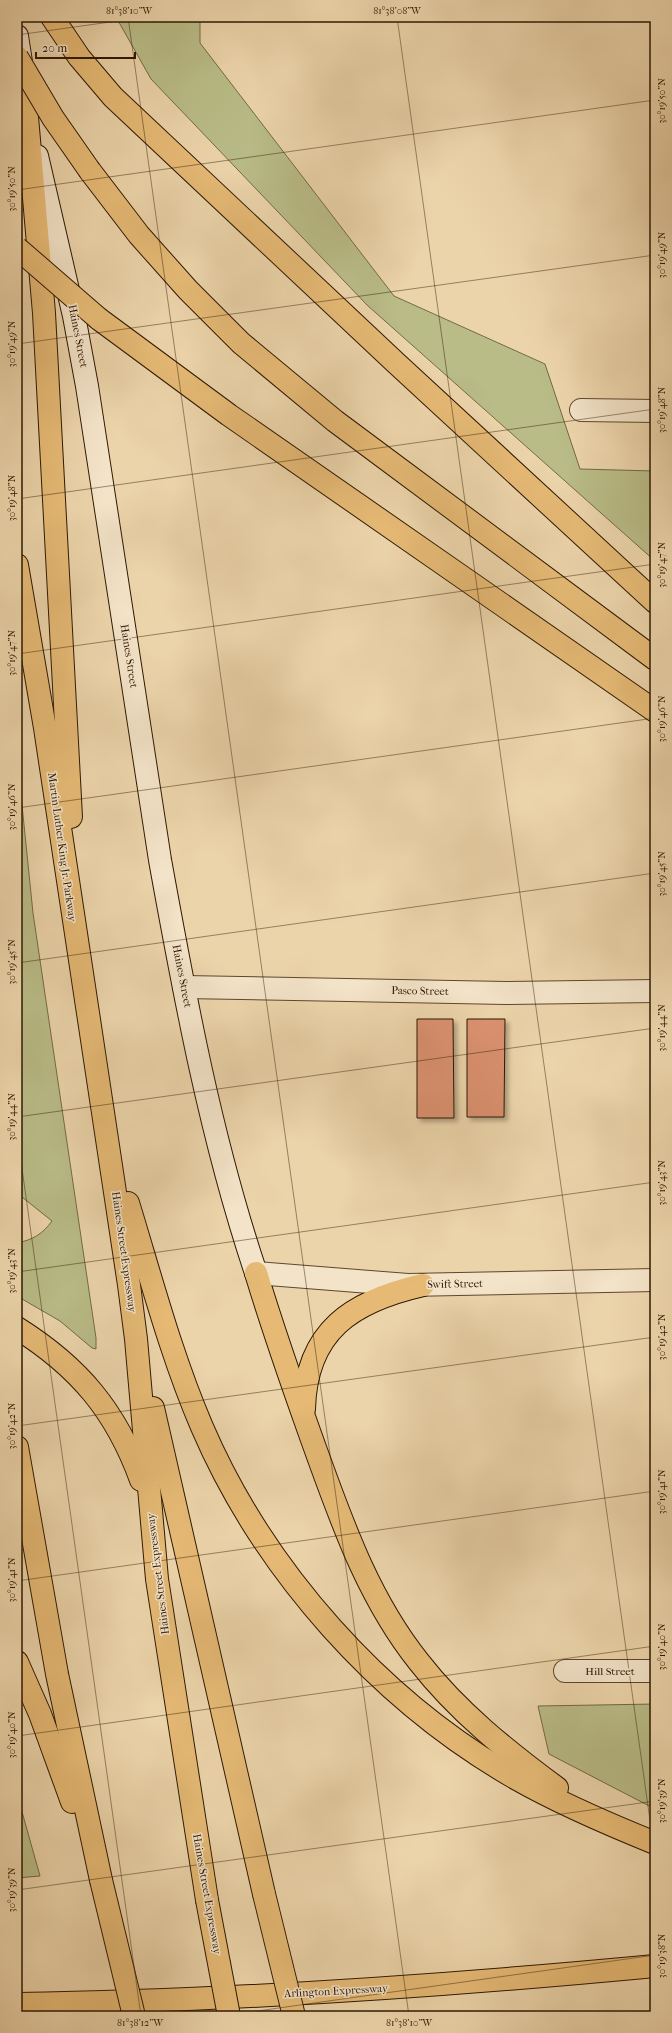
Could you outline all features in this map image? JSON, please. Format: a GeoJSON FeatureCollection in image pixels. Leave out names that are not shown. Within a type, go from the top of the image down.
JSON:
{"type":"FeatureCollection","features":[{"type":"Feature","properties":{"kind":"highway"},"geometry":{"type":"LineString","coordinates":[[52,17],[96,78],[123,106],[436,400],[655,602]]}},
{"type":"Feature","properties":{"kind":"highway"},"geometry":{"type":"LineString","coordinates":[[17,57],[53,118],[90,171],[139,235],[198,300],[241,343],[335,421],[655,659]]}},
{"type":"Feature","properties":{"kind":"highway"},"geometry":{"type":"LineString","coordinates":[[25,94],[44,321],[78,952]]}},
{"type":"Feature","properties":{"kind":"highway"},"geometry":{"type":"LineString","coordinates":[[17,248],[99,319],[223,411],[655,711]]}},
{"type":"Feature","properties":{"kind":"highway","name":"Martin Luther King Jr. Parkway"},"geometry":{"type":"LineString","coordinates":[[17,565],[45,728],[106,1129]]}},
{"type":"Feature","properties":{"kind":"highway"},"geometry":{"type":"LineString","coordinates":[[106,1129],[172,1346],[194,1408],[214,1452],[241,1503],[293,1580],[333,1628],[370,1667],[415,1708],[447,1733],[521,1781],[550,1797],[624,1831],[655,1843]]}},
{"type":"Feature","properties":{"kind":"highway","name":"Haines Street Expressway"},"geometry":{"type":"LineString","coordinates":[[106,1129],[130,1285],[153,1544],[163,1618],[207,1900],[229,2016]]}},
{"type":"Feature","properties":{"kind":"highway"},"geometry":{"type":"LineString","coordinates":[[256,1273],[304,1418],[339,1513],[363,1571],[388,1618],[418,1662],[454,1701],[501,1745],[560,1790],[624,1831]]}},
{"type":"Feature","properties":{"kind":"highway"},"geometry":{"type":"LineString","coordinates":[[130,1285],[170,1485],[264,1894],[294,2016]]}},
{"type":"Feature","properties":{"kind":"highway"},"geometry":{"type":"LineString","coordinates":[[304,1418],[306,1383],[311,1365],[318,1348],[333,1327],[345,1316],[371,1301],[424,1285]]}},
{"type":"Feature","properties":{"kind":"highway"},"geometry":{"type":"LineString","coordinates":[[17,1328],[65,1362],[80,1377],[107,1411],[128,1448],[143,1485],[153,1544]]}},
{"type":"Feature","properties":{"kind":"highway"},"geometry":{"type":"LineString","coordinates":[[17,1449],[57,1674],[101,1880],[134,2016]]}},
{"type":"Feature","properties":{"kind":"highway"},"geometry":{"type":"LineString","coordinates":[[17,1662],[47,1733],[101,1880]]}},
{"type":"Feature","properties":{"kind":"highway","name":"Arlington Expressway"},"geometry":{"type":"LineString","coordinates":[[17,2004],[186,1999],[407,1987],[655,1966]]}},
{"type":"Feature","properties":{"kind":"street","name":"Haines Street"},"geometry":{"type":"LineString","coordinates":[[17,36],[25,94],[40,168],[74,316],[87,386],[160,860],[184,987],[223,1162],[256,1273]]}},
{"type":"Feature","properties":{"kind":"street"},"geometry":{"type":"LineString","coordinates":[[581,410],[655,411]]}},
{"type":"Feature","properties":{"kind":"street","name":"Pasco Street"},"geometry":{"type":"LineString","coordinates":[[184,987],[506,993],[655,991]]}},
{"type":"Feature","properties":{"kind":"street","name":"Swift Street"},"geometry":{"type":"LineString","coordinates":[[256,1273],[378,1284],[424,1285],[655,1280]]}},
{"type":"Feature","properties":{"kind":"street","name":"Hill Street"},"geometry":{"type":"LineString","coordinates":[[565,1671],[655,1671]]}},
{"type":"Feature","properties":{"kind":"green space"},"geometry":{"type":"Polygon","coordinates":[[[116,17],[200,17],[200,43],[394,296],[545,364],[580,469],[655,471],[655,561],[367,305],[151,79],[116,17]]]}},
{"type":"Feature","properties":{"kind":"green space"},"geometry":{"type":"Polygon","coordinates":[[[17,756],[33,913],[96,1338],[96,1349],[92,1348],[60,1321],[22,1299],[17,1266],[17,1243],[37,1236],[45,1230],[52,1221],[17,1193],[17,756]]]}},
{"type":"Feature","properties":{"kind":"green space"},"geometry":{"type":"Polygon","coordinates":[[[655,1704],[655,1809],[549,1754],[538,1706],[655,1704]]]}},
{"type":"Feature","properties":{"kind":"green space"},"geometry":{"type":"Polygon","coordinates":[[[17,1794],[40,1876],[17,1878],[17,1794]]]}},
{"type":"Feature","properties":{"kind":"building"},"geometry":{"type":"Polygon","coordinates":[[[417,1019],[453,1019],[454,1118],[417,1118],[417,1019]]]}},
{"type":"Feature","properties":{"kind":"building"},"geometry":{"type":"Polygon","coordinates":[[[467,1019],[505,1019],[504,1117],[467,1117],[467,1019]]]}}]}
